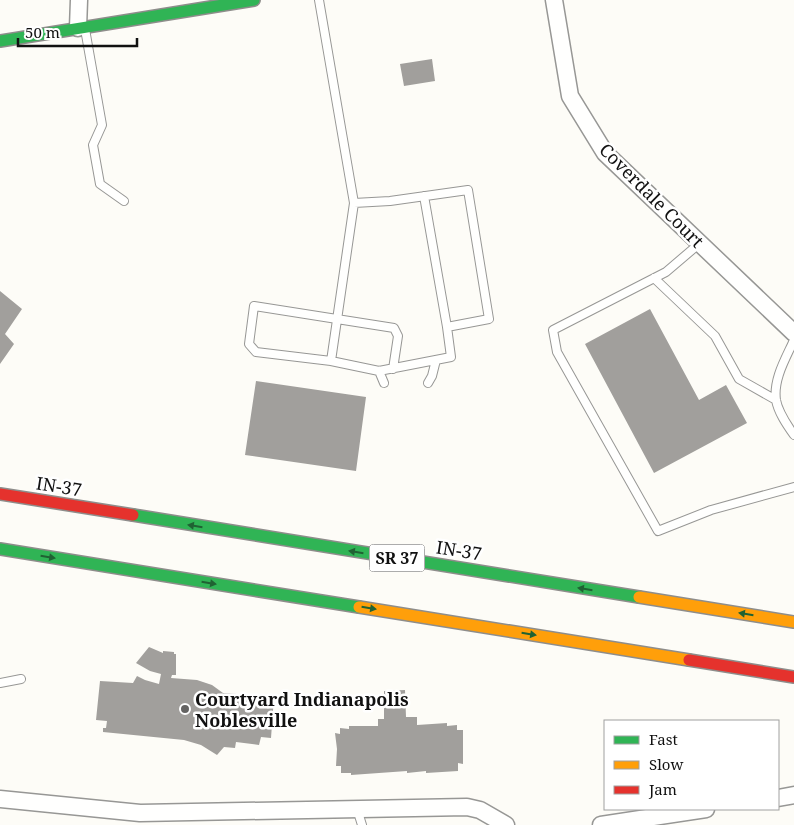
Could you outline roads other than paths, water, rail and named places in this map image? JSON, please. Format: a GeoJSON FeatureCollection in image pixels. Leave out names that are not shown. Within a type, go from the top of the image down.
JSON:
{"type":"FeatureCollection","features":[{"type":"Feature","properties":{"kind":"main road"},"geometry":{"type":"LineString","coordinates":[[0,41],[254,0]]}},
{"type":"Feature","properties":{"kind":"main road","name":"IN-37"},"geometry":{"type":"LineString","coordinates":[[0,494],[794,622]]}},
{"type":"Feature","properties":{"kind":"main road"},"geometry":{"type":"LineString","coordinates":[[0,549],[794,677]]}},
{"type":"Feature","properties":{"kind":"street"},"geometry":{"type":"LineString","coordinates":[[79,0],[81,28]]}},
{"type":"Feature","properties":{"kind":"street","name":"Coverdale Court"},"geometry":{"type":"LineString","coordinates":[[554,0],[570,96],[605,153],[794,332]]}},
{"type":"Feature","properties":{"kind":"street"},"geometry":{"type":"LineString","coordinates":[[779,798],[794,795]]}},
{"type":"Feature","properties":{"kind":"street"},"geometry":{"type":"LineString","coordinates":[[0,799],[141,819],[357,809],[467,807],[480,810],[506,825]]}},
{"type":"Feature","properties":{"kind":"street"},"geometry":{"type":"LineString","coordinates":[[600,825],[699,810]]}},
{"type":"Feature","properties":{"kind":"lane"},"geometry":{"type":"LineString","coordinates":[[319,0],[354,203],[331,361]]}},
{"type":"Feature","properties":{"kind":"lane"},"geometry":{"type":"LineString","coordinates":[[81,28],[102,125],[93,144],[100,184],[124,201]]}},
{"type":"Feature","properties":{"kind":"lane"},"geometry":{"type":"LineString","coordinates":[[354,203],[390,201],[468,190],[489,319],[447,327]]}},
{"type":"Feature","properties":{"kind":"lane"},"geometry":{"type":"LineString","coordinates":[[392,369],[398,336],[394,328],[254,306],[249,344],[256,352],[331,361],[379,371],[392,369],[451,357],[424,196]]}},
{"type":"Feature","properties":{"kind":"lane"},"geometry":{"type":"LineString","coordinates":[[700,243],[666,272],[553,330],[557,352],[658,531],[711,510],[794,487]]}},
{"type":"Feature","properties":{"kind":"lane"},"geometry":{"type":"LineString","coordinates":[[654,278],[715,336],[739,379],[776,400]]}},
{"type":"Feature","properties":{"kind":"lane"},"geometry":{"type":"LineString","coordinates":[[794,340],[777,379],[776,400],[785,422],[794,435]]}},
{"type":"Feature","properties":{"kind":"lane"},"geometry":{"type":"LineString","coordinates":[[428,383],[436,360]]}},
{"type":"Feature","properties":{"kind":"lane"},"geometry":{"type":"LineString","coordinates":[[379,371],[384,383]]}},
{"type":"Feature","properties":{"kind":"lane"},"geometry":{"type":"LineString","coordinates":[[0,683],[21,679]]}},
{"type":"Feature","properties":{"kind":"lane"},"geometry":{"type":"LineString","coordinates":[[357,809],[362,825]]}},
{"type":"Feature","properties":{"kind":"place","name":"Courtyard Indianapolis Noblesville"},"geometry":{"type":"Point","coordinates":[185,709]}}]}
